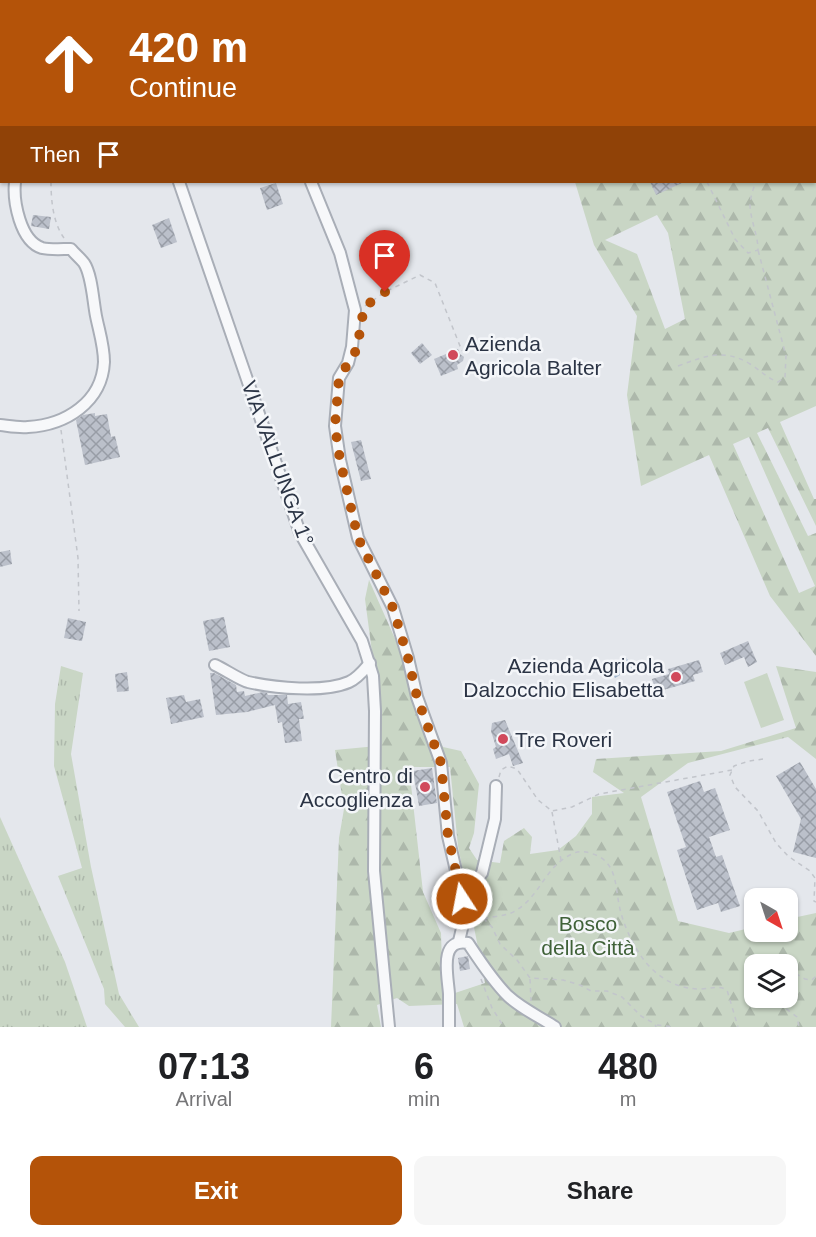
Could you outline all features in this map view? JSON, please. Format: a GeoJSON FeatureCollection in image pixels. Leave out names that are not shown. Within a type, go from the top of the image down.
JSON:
{"type":"FeatureCollection","features":[{"type":"Feature","properties":{"kind":"street"},"geometry":{"type":"LineString","coordinates":[[0,425],[27,427],[52,423],[76,412],[91,397],[101,377],[104,362],[89,275],[84,263],[71,249],[40,248],[24,233],[16,208],[15,183]]}},
{"type":"Feature","properties":{"kind":"street","name":"VIA VALLUNGA 1°"},"geometry":{"type":"LineString","coordinates":[[179,183],[300,533],[362,641],[370,663],[375,711],[374,871],[389,1027]]}},
{"type":"Feature","properties":{"kind":"street"},"geometry":{"type":"LineString","coordinates":[[311,183],[339,253],[355,310],[352,347],[348,363],[339,378],[335,426],[350,510],[358,538],[393,608],[417,697],[441,763],[448,836],[462,899],[464,920],[459,942]]}},
{"type":"Feature","properties":{"kind":"street"},"geometry":{"type":"LineString","coordinates":[[215,665],[246,681],[315,689],[350,681],[360,675],[370,663]]}},
{"type":"Feature","properties":{"kind":"street"},"geometry":{"type":"LineString","coordinates":[[462,899],[482,873],[495,819],[496,786]]}},
{"type":"Feature","properties":{"kind":"street"},"geometry":{"type":"LineString","coordinates":[[449,1027],[446,961],[454,944],[459,942],[468,943],[492,978],[509,997],[555,1027]]}},
{"type":"Feature","properties":{"kind":"lane"},"geometry":{"type":"LineString","coordinates":[[440,904],[462,899]]}},
{"type":"Feature","properties":{"kind":"path"},"geometry":{"type":"LineString","coordinates":[[51,183],[51,199],[59,232],[71,249]]}},
{"type":"Feature","properties":{"kind":"path"},"geometry":{"type":"LineString","coordinates":[[707,183],[735,239],[748,253],[758,250]]}},
{"type":"Feature","properties":{"kind":"path"},"geometry":{"type":"LineString","coordinates":[[678,366],[703,357],[726,354],[751,364],[767,378],[778,382],[785,377],[786,356],[753,224],[750,204],[756,183]]}},
{"type":"Feature","properties":{"kind":"path"},"geometry":{"type":"LineString","coordinates":[[364,307],[385,292],[420,275],[435,283],[462,351]]}},
{"type":"Feature","properties":{"kind":"path"},"geometry":{"type":"LineString","coordinates":[[63,418],[61,434],[78,558],[79,611]]}},
{"type":"Feature","properties":{"kind":"path"},"geometry":{"type":"LineString","coordinates":[[763,759],[734,766],[730,775],[735,788],[758,811],[776,843],[788,856],[810,871],[815,878],[815,901]]}},
{"type":"Feature","properties":{"kind":"path"},"geometry":{"type":"LineString","coordinates":[[496,786],[501,770],[508,766],[518,769],[538,800],[552,811],[561,860]]}},
{"type":"Feature","properties":{"kind":"path"},"geometry":{"type":"LineString","coordinates":[[552,811],[572,807],[599,794],[732,770]]}},
{"type":"Feature","properties":{"kind":"path"},"geometry":{"type":"LineString","coordinates":[[464,920],[484,919],[513,913],[533,897],[555,864],[577,852],[596,855],[611,867],[617,882],[618,900],[624,923],[635,947],[650,967],[659,976],[673,984],[698,989],[718,987],[727,990],[738,1027]]}},
{"type":"Feature","properties":{"kind":"path"},"geometry":{"type":"LineString","coordinates":[[484,919],[492,927],[500,944],[518,960],[530,978],[531,1002],[526,1010]]}},
{"type":"Feature","properties":{"kind":"path"},"geometry":{"type":"LineString","coordinates":[[798,975],[812,980],[816,976]]}},
{"type":"Feature","properties":{"kind":"path"},"geometry":{"type":"LineString","coordinates":[[480,977],[481,985],[492,1008],[504,1027]]}},
{"type":"Feature","properties":{"kind":"path"},"geometry":{"type":"LineString","coordinates":[[530,978],[563,980],[591,991],[607,991],[622,996],[641,1016],[656,1026],[674,1027]]}},
{"type":"Feature","properties":{"kind":"path"},"geometry":{"type":"LineString","coordinates":[[785,1008],[797,1017],[799,1027]]}},
{"type":"Feature","properties":{"kind":"green space"},"geometry":{"type":"Polygon","coordinates":[[[575,183],[816,183],[816,406],[780,422],[814,499],[816,499],[816,526],[768,428],[757,433],[808,536],[816,533],[816,656],[770,596],[709,455],[641,486],[627,395],[637,316],[594,245],[575,183]],[[657,215],[605,240],[637,254],[665,329],[685,319],[668,233],[657,215]],[[749,437],[733,444],[799,593],[815,586],[749,437]]]}},
{"type":"Feature","properties":{"kind":"green space","name":"Bosco della Città"},"geometry":{"type":"Polygon","coordinates":[[[369,580],[443,747],[461,751],[479,784],[474,833],[469,848],[477,860],[500,863],[504,841],[524,828],[532,837],[530,854],[558,850],[576,836],[592,814],[592,797],[624,793],[593,772],[596,759],[721,751],[796,728],[776,666],[816,672],[816,759],[788,737],[688,763],[641,797],[678,921],[729,933],[744,929],[744,942],[798,942],[798,917],[816,913],[816,1027],[464,1027],[457,1004],[409,1006],[397,998],[377,1005],[381,1027],[331,1027],[339,838],[344,809],[335,750],[377,746],[375,675],[365,599],[369,580]],[[409,767],[423,892],[441,933],[443,997],[485,983],[458,846],[450,767],[409,767]]]}},
{"type":"Feature","properties":{"kind":"green space"},"geometry":{"type":"Polygon","coordinates":[[[61,666],[83,673],[71,754],[91,867],[119,994],[139,1027],[125,1027],[105,1004],[104,989],[58,876],[82,868],[54,766],[55,704],[61,666]]]}},
{"type":"Feature","properties":{"kind":"green space"},"geometry":{"type":"Polygon","coordinates":[[[767,673],[784,720],[761,728],[744,682],[767,673]]]}},
{"type":"Feature","properties":{"kind":"green space"},"geometry":{"type":"Polygon","coordinates":[[[0,817],[65,962],[87,1027],[0,1027],[0,817]]]}},
{"type":"Feature","properties":{"kind":"water"},"geometry":{"type":"Polygon","coordinates":[[[626,657],[632,668],[615,678],[609,668],[626,657]]]}},
{"type":"Feature","properties":{"kind":"building"},"geometry":{"type":"Polygon","coordinates":[[[276,183],[283,204],[267,210],[260,188],[276,183]]]}},
{"type":"Feature","properties":{"kind":"building"},"geometry":{"type":"Polygon","coordinates":[[[650,183],[682,183],[656,195],[650,183]]]}},
{"type":"Feature","properties":{"kind":"building"},"geometry":{"type":"Polygon","coordinates":[[[33,215],[51,217],[49,229],[31,226],[33,215]]]}},
{"type":"Feature","properties":{"kind":"building"},"geometry":{"type":"Polygon","coordinates":[[[169,218],[177,242],[161,248],[152,225],[169,218]]]}},
{"type":"Feature","properties":{"kind":"building"},"geometry":{"type":"Polygon","coordinates":[[[422,343],[432,355],[420,364],[411,353],[422,343]]]}},
{"type":"Feature","properties":{"kind":"building","name":"Azienda Agricola Balter"},"geometry":{"type":"Polygon","coordinates":[[[458,349],[464,357],[463,361],[457,365],[458,369],[441,376],[434,359],[458,349]]]}},
{"type":"Feature","properties":{"kind":"building"},"geometry":{"type":"Polygon","coordinates":[[[95,413],[95,416],[107,414],[111,437],[115,436],[120,457],[85,465],[76,420],[83,415],[95,413]]]}},
{"type":"Feature","properties":{"kind":"building"},"geometry":{"type":"Polygon","coordinates":[[[361,440],[371,479],[361,481],[351,442],[361,440]]]}},
{"type":"Feature","properties":{"kind":"building"},"geometry":{"type":"Polygon","coordinates":[[[10,550],[12,564],[0,567],[0,552],[10,550]]]}},
{"type":"Feature","properties":{"kind":"building"},"geometry":{"type":"Polygon","coordinates":[[[224,617],[230,647],[209,651],[203,621],[224,617]]]}},
{"type":"Feature","properties":{"kind":"building"},"geometry":{"type":"Polygon","coordinates":[[[68,618],[86,622],[82,641],[64,638],[68,618]]]}},
{"type":"Feature","properties":{"kind":"building"},"geometry":{"type":"Polygon","coordinates":[[[748,641],[757,662],[748,667],[744,657],[725,665],[720,653],[748,641]]]}},
{"type":"Feature","properties":{"kind":"building","name":"Azienda Agricola Dalzocchio Elisabetta"},"geometry":{"type":"Polygon","coordinates":[[[699,660],[703,672],[693,675],[695,681],[656,692],[652,679],[669,674],[668,669],[699,660]]]}},
{"type":"Feature","properties":{"kind":"building"},"geometry":{"type":"Polygon","coordinates":[[[127,672],[129,691],[117,692],[115,674],[127,672]]]}},
{"type":"Feature","properties":{"kind":"building"},"geometry":{"type":"Polygon","coordinates":[[[210,673],[236,685],[237,692],[244,691],[245,696],[263,692],[268,695],[287,695],[288,704],[301,702],[304,719],[299,719],[302,741],[285,743],[282,722],[278,723],[275,705],[247,712],[216,715],[210,673]]]}},
{"type":"Feature","properties":{"kind":"building"},"geometry":{"type":"Polygon","coordinates":[[[184,695],[186,702],[200,699],[204,717],[171,724],[166,698],[184,695]]]}},
{"type":"Feature","properties":{"kind":"building","name":"Tre Roveri"},"geometry":{"type":"Polygon","coordinates":[[[505,720],[523,763],[513,766],[509,754],[496,759],[493,749],[496,747],[491,731],[492,723],[505,720]]]}},
{"type":"Feature","properties":{"kind":"building"},"geometry":{"type":"Polygon","coordinates":[[[800,762],[816,789],[816,858],[793,852],[801,819],[776,776],[800,762]]]}},
{"type":"Feature","properties":{"kind":"building","name":"Centro di Accoglienza"},"geometry":{"type":"Polygon","coordinates":[[[432,768],[437,803],[419,806],[413,771],[432,768]]]}},
{"type":"Feature","properties":{"kind":"building"},"geometry":{"type":"Polygon","coordinates":[[[700,781],[704,792],[715,788],[730,830],[709,837],[716,857],[722,855],[740,906],[721,912],[718,903],[697,910],[677,850],[686,847],[667,792],[700,781]]]}},
{"type":"Feature","properties":{"kind":"building"},"geometry":{"type":"Polygon","coordinates":[[[468,956],[470,969],[460,971],[458,958],[468,956]]]}},
{"type":"Feature","properties":{"kind":"place","name":"Azienda Agricola Balter"},"geometry":{"type":"Point","coordinates":[453,355]}},
{"type":"Feature","properties":{"kind":"place","name":"Azienda Agricola Dalzocchio Elisabetta"},"geometry":{"type":"Point","coordinates":[676,677]}},
{"type":"Feature","properties":{"kind":"place","name":"Tre Roveri"},"geometry":{"type":"Point","coordinates":[503,739]}},
{"type":"Feature","properties":{"kind":"place","name":"Centro di Accoglienza"},"geometry":{"type":"Point","coordinates":[425,787]}},
{"type":"Feature","properties":{"kind":"route"},"geometry":{"type":"LineString","coordinates":[[385,292],[364,307],[357,349],[339,378],[335,426],[350,510],[358,538],[393,608],[417,697],[431,730],[441,763],[448,836],[462,899]]}}]}
